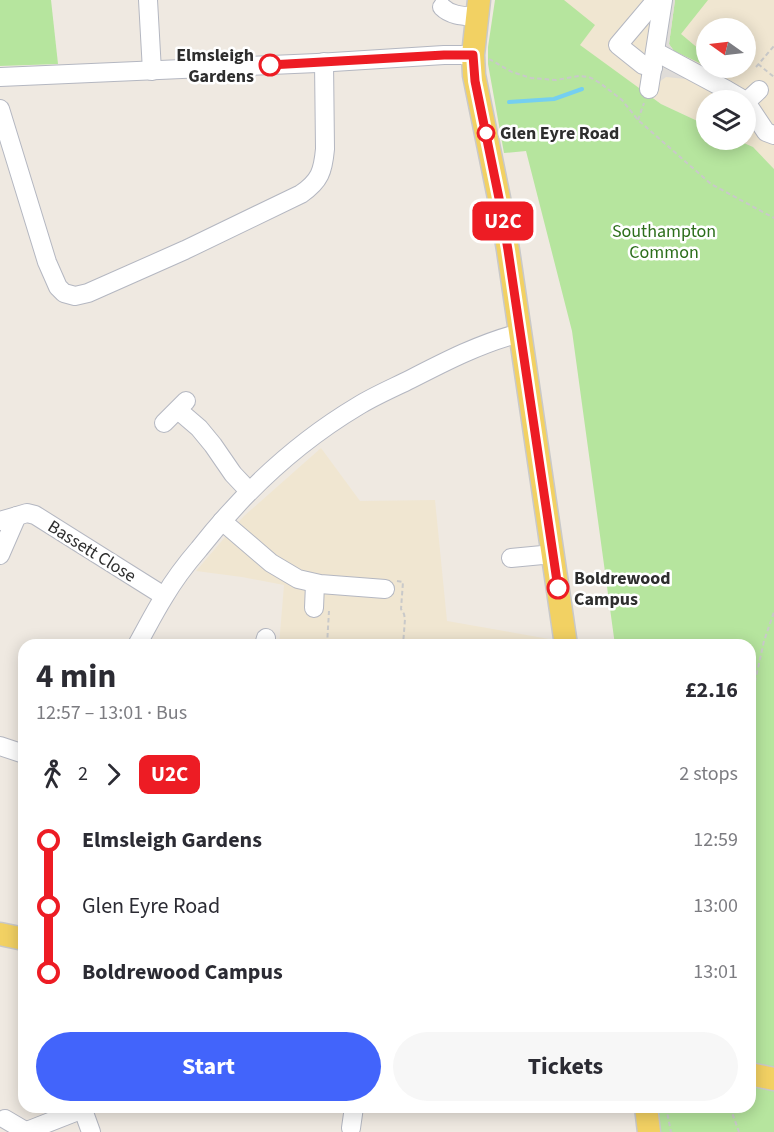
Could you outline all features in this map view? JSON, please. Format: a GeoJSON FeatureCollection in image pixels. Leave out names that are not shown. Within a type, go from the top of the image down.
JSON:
{"type":"FeatureCollection","features":[{"type":"Feature","properties":{"kind":"main road"},"geometry":{"type":"LineString","coordinates":[[477,9],[478,55],[475,81],[500,203],[565,639]]}},
{"type":"Feature","properties":{"kind":"main road"},"geometry":{"type":"LineString","coordinates":[[0,934],[18,938]]}},
{"type":"Feature","properties":{"kind":"main road"},"geometry":{"type":"LineString","coordinates":[[756,1075],[774,1079]]}},
{"type":"Feature","properties":{"kind":"main road"},"geometry":{"type":"LineString","coordinates":[[647,1113],[649,1132]]}},
{"type":"Feature","properties":{"kind":"street"},"geometry":{"type":"LineString","coordinates":[[148,0],[152,71]]}},
{"type":"Feature","properties":{"kind":"street"},"geometry":{"type":"LineString","coordinates":[[654,60],[643,66],[618,45],[657,0]]}},
{"type":"Feature","properties":{"kind":"street"},"geometry":{"type":"LineString","coordinates":[[649,89],[663,0]]}},
{"type":"Feature","properties":{"kind":"street"},"geometry":{"type":"LineString","coordinates":[[442,7],[446,12],[453,14],[477,9]]}},
{"type":"Feature","properties":{"kind":"street"},"geometry":{"type":"LineString","coordinates":[[0,77],[478,55]]}},
{"type":"Feature","properties":{"kind":"street"},"geometry":{"type":"LineString","coordinates":[[654,60],[727,90]]}},
{"type":"Feature","properties":{"kind":"street"},"geometry":{"type":"LineString","coordinates":[[0,109],[47,262],[58,288],[64,293],[75,296],[95,291],[184,250],[301,194],[312,186],[320,176],[326,149],[324,62]]}},
{"type":"Feature","properties":{"kind":"street"},"geometry":{"type":"LineString","coordinates":[[756,113],[766,132],[774,135]]}},
{"type":"Feature","properties":{"kind":"street"},"geometry":{"type":"LineString","coordinates":[[140,639],[164,596],[222,521],[249,491],[297,449],[359,405],[450,359],[520,333]]}},
{"type":"Feature","properties":{"kind":"street"},"geometry":{"type":"LineString","coordinates":[[164,423],[182,406],[233,474],[249,491]]}},
{"type":"Feature","properties":{"kind":"street","name":"Bassett Close"},"geometry":{"type":"LineString","coordinates":[[0,555],[9,518],[27,513],[35,515],[164,596]]}},
{"type":"Feature","properties":{"kind":"street"},"geometry":{"type":"LineString","coordinates":[[222,521],[278,568],[298,579],[315,584],[388,585]]}},
{"type":"Feature","properties":{"kind":"street"},"geometry":{"type":"LineString","coordinates":[[511,558],[553,554]]}},
{"type":"Feature","properties":{"kind":"street"},"geometry":{"type":"LineString","coordinates":[[315,584],[322,608]]}},
{"type":"Feature","properties":{"kind":"street"},"geometry":{"type":"LineString","coordinates":[[0,746],[18,752]]}},
{"type":"Feature","properties":{"kind":"street"},"geometry":{"type":"LineString","coordinates":[[5,1119],[27,1132],[71,1113]]}},
{"type":"Feature","properties":{"kind":"street"},"geometry":{"type":"LineString","coordinates":[[85,1113],[91,1132]]}},
{"type":"Feature","properties":{"kind":"street"},"geometry":{"type":"LineString","coordinates":[[351,1128],[353,1113]]}},
{"type":"Feature","properties":{"kind":"path"},"geometry":{"type":"LineString","coordinates":[[774,46],[757,66],[774,77]]}},
{"type":"Feature","properties":{"kind":"path"},"geometry":{"type":"LineString","coordinates":[[478,55],[512,72],[531,78],[556,80],[589,76],[600,82],[622,100],[638,120],[711,184],[774,218]]}},
{"type":"Feature","properties":{"kind":"path"},"geometry":{"type":"LineString","coordinates":[[638,120],[649,89]]}},
{"type":"Feature","properties":{"kind":"path"},"geometry":{"type":"LineString","coordinates":[[388,585],[403,582],[401,609],[405,619],[404,639]]}},
{"type":"Feature","properties":{"kind":"path"},"geometry":{"type":"LineString","coordinates":[[322,608],[326,639]]}},
{"type":"Feature","properties":{"kind":"path"},"geometry":{"type":"LineString","coordinates":[[756,677],[764,641],[774,612]]}},
{"type":"Feature","properties":{"kind":"path"},"geometry":{"type":"LineString","coordinates":[[667,1113],[671,1132]]}},
{"type":"Feature","properties":{"kind":"path"},"geometry":{"type":"LineString","coordinates":[[731,1113],[739,1132]]}},
{"type":"Feature","properties":{"kind":"shaded area"},"geometry":{"type":"Polygon","coordinates":[[[495,0],[774,0],[774,169],[756,150],[756,90],[696,90],[696,120],[661,104],[579,45],[495,0]]]}},
{"type":"Feature","properties":{"kind":"shaded area"},"geometry":{"type":"Polygon","coordinates":[[[653,0],[675,0],[669,44],[674,51],[685,57],[678,72],[686,79],[666,77],[649,89],[641,81],[653,0]]]}},
{"type":"Feature","properties":{"kind":"shaded area"},"geometry":{"type":"Polygon","coordinates":[[[321,448],[360,501],[435,500],[447,621],[549,639],[280,639],[284,585],[196,571],[244,516],[321,448]]]}},
{"type":"Feature","properties":{"kind":"green space"},"geometry":{"type":"Polygon","coordinates":[[[0,0],[51,0],[58,64],[0,66],[0,0]]]}},
{"type":"Feature","properties":{"kind":"green space","name":"Southampton Common"},"geometry":{"type":"Polygon","coordinates":[[[495,0],[564,0],[595,25],[580,45],[661,104],[696,120],[696,150],[756,150],[774,169],[774,1132],[660,1132],[658,1113],[756,1113],[756,639],[614,639],[572,331],[526,151],[504,153],[488,64],[488,47],[495,0]]]}},
{"type":"Feature","properties":{"kind":"green space"},"geometry":{"type":"Polygon","coordinates":[[[675,0],[708,0],[681,34],[696,47],[696,61],[674,51],[669,44],[675,0]]]}},
{"type":"Feature","properties":{"kind":"waterway"},"geometry":{"type":"LineString","coordinates":[[509,102],[554,99],[582,89]]}},
{"type":"Feature","properties":{"kind":"bus line","name":"U2C"},"geometry":{"type":"LineString","coordinates":[[270,65],[473,55],[475,81],[508,250],[558,588]]}},
{"type":"Feature","properties":{"kind":"place","name":"Elmsleigh Gardens"},"geometry":{"type":"Point","coordinates":[270,65]}},
{"type":"Feature","properties":{"kind":"place","name":"Glen Eyre Road"},"geometry":{"type":"Point","coordinates":[486,133]}},
{"type":"Feature","properties":{"kind":"place","name":"Boldrewood Campus"},"geometry":{"type":"Point","coordinates":[558,588]}}]}
